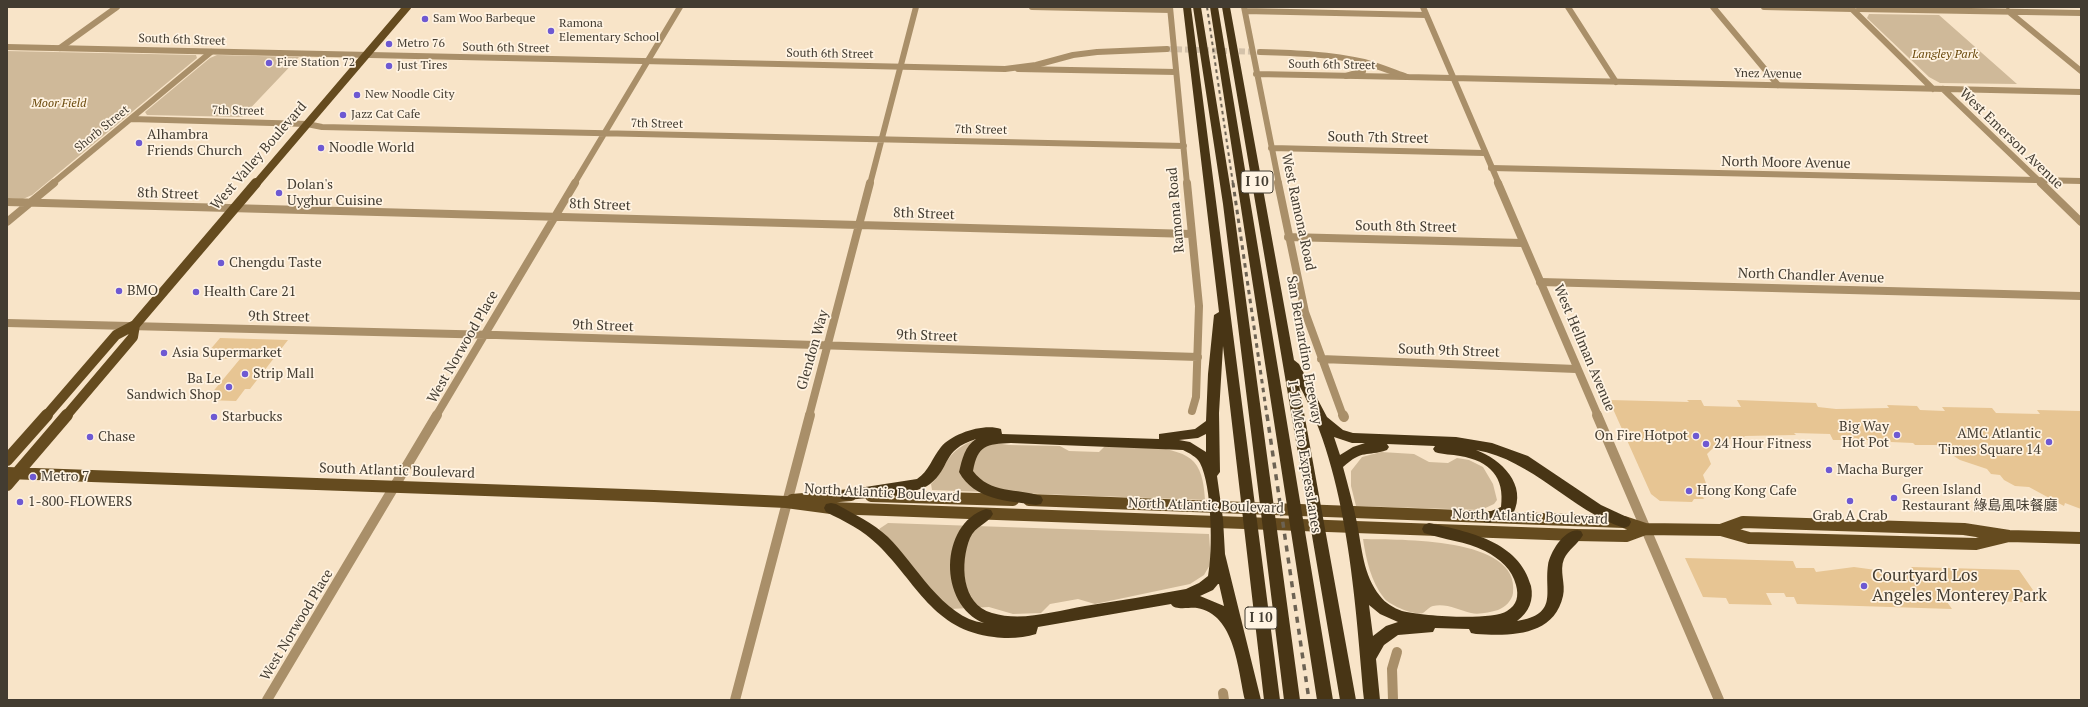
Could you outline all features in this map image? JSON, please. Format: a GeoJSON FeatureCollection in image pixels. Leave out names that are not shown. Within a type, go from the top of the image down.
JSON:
{"type":"FeatureCollection","features":[{"type":"Feature","properties":{"kind":"highway","name":"I 10"},"geometry":{"type":"LineString","coordinates":[[1186,7],[1250,536],[1272,700]]}},
{"type":"Feature","properties":{"kind":"highway"},"geometry":{"type":"LineString","coordinates":[[1197,7],[1228,204],[1265,501],[1292,700]]}},
{"type":"Feature","properties":{"kind":"highway","name":"I-10 Metro ExpressLanes"},"geometry":{"type":"LineString","coordinates":[[1214,7],[1325,700]]}},
{"type":"Feature","properties":{"kind":"highway","name":"San Bernardino Freeway"},"geometry":{"type":"LineString","coordinates":[[1226,7],[1348,700]]}},
{"type":"Feature","properties":{"kind":"highway"},"geometry":{"type":"LineString","coordinates":[[1222,296],[1214,358],[1211,424],[1214,494],[1218,542],[1253,700]]}},
{"type":"Feature","properties":{"kind":"highway"},"geometry":{"type":"LineString","coordinates":[[1288,356],[1308,390],[1322,419],[1337,465],[1353,546],[1372,700]]}},
{"type":"Feature","properties":{"kind":"highway"},"geometry":{"type":"LineString","coordinates":[[1322,419],[1338,433],[1352,438],[1456,442],[1492,448],[1523,460],[1596,509],[1624,522]]}},
{"type":"Feature","properties":{"kind":"highway"},"geometry":{"type":"LineString","coordinates":[[846,495],[921,483],[935,471],[947,449],[960,440],[987,432],[1052,432],[1167,438],[1198,433],[1211,424]]}},
{"type":"Feature","properties":{"kind":"highway"},"geometry":{"type":"LineString","coordinates":[[1036,500],[983,489],[970,478],[966,472],[968,455],[976,445],[989,439],[1004,438],[1185,445],[1196,450],[1206,462],[1214,494]]}},
{"type":"Feature","properties":{"kind":"highway"},"geometry":{"type":"LineString","coordinates":[[1337,465],[1348,454],[1358,449],[1374,447],[1447,450],[1472,453],[1487,460],[1502,474],[1509,486],[1508,510],[1489,518]]}},
{"type":"Feature","properties":{"kind":"highway"},"geometry":{"type":"LineString","coordinates":[[831,508],[866,527],[884,542],[939,607],[959,621],[979,630],[998,633],[1024,630],[1181,602],[1201,602],[1218,611],[1227,619],[1240,645]]}},
{"type":"Feature","properties":{"kind":"highway"},"geometry":{"type":"LineString","coordinates":[[986,514],[970,526],[962,540],[957,577],[962,598],[976,613],[997,622],[1024,623],[1188,595],[1204,588],[1215,576],[1218,542]]}},
{"type":"Feature","properties":{"kind":"highway"},"geometry":{"type":"LineString","coordinates":[[1353,546],[1369,592],[1380,607],[1396,616],[1422,621],[1483,621],[1508,618],[1521,609],[1526,595],[1524,579],[1514,563],[1492,547],[1472,538],[1429,529]]}},
{"type":"Feature","properties":{"kind":"highway"},"geometry":{"type":"LineString","coordinates":[[1368,658],[1382,635],[1396,629],[1419,627],[1500,629],[1528,626],[1546,618],[1554,606],[1556,594],[1556,561],[1560,553],[1576,535]]}},
{"type":"Feature","properties":{"kind":"main road","name":"West Valley Boulevard"},"geometry":{"type":"LineString","coordinates":[[7,460],[116,336],[135,325],[407,7]]}},
{"type":"Feature","properties":{"kind":"main road","name":"West Valley Boulevard"},"geometry":{"type":"LineString","coordinates":[[7,485],[12,473],[133,337],[135,325]]}},
{"type":"Feature","properties":{"kind":"main road","name":"South Atlantic Boulevard"},"geometry":{"type":"LineString","coordinates":[[12,473],[396,486],[786,502]]}},
{"type":"Feature","properties":{"kind":"main road","name":"North Atlantic Boulevard"},"geometry":{"type":"LineString","coordinates":[[786,502],[810,496],[846,495],[1036,500],[1624,522],[1645,529],[1721,530],[1749,538],[1960,544],[1976,544],[2009,536]]}},
{"type":"Feature","properties":{"kind":"main road","name":"North Atlantic Boulevard"},"geometry":{"type":"LineString","coordinates":[[786,502],[831,508],[1576,535],[1626,536],[1645,529]]}},
{"type":"Feature","properties":{"kind":"main road","name":"North Atlantic Boulevard"},"geometry":{"type":"LineString","coordinates":[[1721,530],[1743,522],[1964,529],[2009,536],[2081,538]]}},
{"type":"Feature","properties":{"kind":"street"},"geometry":{"type":"LineString","coordinates":[[60,48],[117,7]]}},
{"type":"Feature","properties":{"kind":"street","name":"West Norwood Place"},"geometry":{"type":"LineString","coordinates":[[267,700],[396,486],[484,335],[680,7]]}},
{"type":"Feature","properties":{"kind":"street","name":"Glendon Way"},"geometry":{"type":"LineString","coordinates":[[735,700],[827,346],[846,282],[859,225],[916,7]]}},
{"type":"Feature","properties":{"kind":"street"},"geometry":{"type":"LineString","coordinates":[[1032,7],[1170,8]]}},
{"type":"Feature","properties":{"kind":"street","name":"West Hellman Avenue"},"geometry":{"type":"LineString","coordinates":[[1423,7],[1522,243],[1719,700]]}},
{"type":"Feature","properties":{"kind":"street"},"geometry":{"type":"LineString","coordinates":[[1568,7],[1616,82]]}},
{"type":"Feature","properties":{"kind":"street"},"geometry":{"type":"LineString","coordinates":[[1713,7],[1778,85]]}},
{"type":"Feature","properties":{"kind":"street"},"geometry":{"type":"LineString","coordinates":[[1764,7],[2081,13]]}},
{"type":"Feature","properties":{"kind":"street"},"geometry":{"type":"LineString","coordinates":[[2002,7],[2081,71]]}},
{"type":"Feature","properties":{"kind":"street","name":"Ramona Road"},"geometry":{"type":"LineString","coordinates":[[1170,8],[1199,306],[1196,397],[1192,411]]}},
{"type":"Feature","properties":{"kind":"street"},"geometry":{"type":"LineString","coordinates":[[1856,8],[1933,88]]}},
{"type":"Feature","properties":{"kind":"street"},"geometry":{"type":"LineString","coordinates":[[1244,9],[1426,15]]}},
{"type":"Feature","properties":{"kind":"street","name":"West Ramona Road"},"geometry":{"type":"LineString","coordinates":[[1244,9],[1288,237],[1305,312],[1339,408],[1344,417]]}},
{"type":"Feature","properties":{"kind":"street","name":"South 6th Street"},"geometry":{"type":"LineString","coordinates":[[7,47],[366,56],[1176,72]]}},
{"type":"Feature","properties":{"kind":"street","name":"South 6th Street"},"geometry":{"type":"LineString","coordinates":[[1005,69],[1036,65],[1073,55],[1124,49],[1166,49]]}},
{"type":"Feature","properties":{"kind":"street","name":"Shorb Street"},"geometry":{"type":"LineString","coordinates":[[7,222],[211,52]]}},
{"type":"Feature","properties":{"kind":"street","name":"South 6th Street"},"geometry":{"type":"LineString","coordinates":[[1260,52],[1300,53],[1351,59],[1375,65],[1408,77]]}},
{"type":"Feature","properties":{"kind":"street"},"geometry":{"type":"LineString","coordinates":[[1073,55],[1064,59],[1064,62],[1075,70]]}},
{"type":"Feature","properties":{"kind":"street"},"geometry":{"type":"LineString","coordinates":[[1346,76],[1363,71],[1359,63],[1351,59]]}},
{"type":"Feature","properties":{"kind":"street","name":"South 6th Street"},"geometry":{"type":"LineString","coordinates":[[1256,74],[1454,78]]}},
{"type":"Feature","properties":{"kind":"street","name":"Ynez Avenue"},"geometry":{"type":"LineString","coordinates":[[1454,78],[2081,92]]}},
{"type":"Feature","properties":{"kind":"street","name":"West Emerson Avenue"},"geometry":{"type":"LineString","coordinates":[[1943,89],[2081,222]]}},
{"type":"Feature","properties":{"kind":"street","name":"7th Street"},"geometry":{"type":"LineString","coordinates":[[131,119],[307,124],[322,127],[1184,146]]}},
{"type":"Feature","properties":{"kind":"street","name":"South 7th Street"},"geometry":{"type":"LineString","coordinates":[[1271,148],[1484,153]]}},
{"type":"Feature","properties":{"kind":"street","name":"North Moore Avenue"},"geometry":{"type":"LineString","coordinates":[[1491,168],[2081,182]]}},
{"type":"Feature","properties":{"kind":"street","name":"8th Street"},"geometry":{"type":"LineString","coordinates":[[7,202],[1192,234]]}},
{"type":"Feature","properties":{"kind":"street","name":"South 8th Street"},"geometry":{"type":"LineString","coordinates":[[1288,237],[1522,243]]}},
{"type":"Feature","properties":{"kind":"street","name":"North Chandler Avenue"},"geometry":{"type":"LineString","coordinates":[[1540,282],[2081,296]]}},
{"type":"Feature","properties":{"kind":"street","name":"9th Street"},"geometry":{"type":"LineString","coordinates":[[7,323],[135,325],[1198,357]]}},
{"type":"Feature","properties":{"kind":"street","name":"South 9th Street"},"geometry":{"type":"LineString","coordinates":[[1321,359],[1576,369]]}},
{"type":"Feature","properties":{"kind":"street"},"geometry":{"type":"LineString","coordinates":[[1393,700],[1391,678],[1392,661],[1397,652]]}},
{"type":"Feature","properties":{"kind":"green space","name":"Langley Park"},"geometry":{"type":"Polygon","coordinates":[[[1869,14],[1939,15],[2017,84],[1940,83],[1929,77],[1867,18],[1869,14]]]}},
{"type":"Feature","properties":{"kind":"green space","name":"Moor Field"},"geometry":{"type":"Polygon","coordinates":[[[7,51],[196,55],[197,58],[32,195],[23,199],[7,198],[7,51]]]}},
{"type":"Feature","properties":{"kind":"green space"},"geometry":{"type":"Polygon","coordinates":[[[217,55],[299,57],[242,117],[147,115],[145,112],[210,58],[217,55]]]}},
{"type":"Feature","properties":{"kind":"green space"},"geometry":{"type":"Polygon","coordinates":[[[974,440],[1009,445],[1060,446],[1069,451],[1099,452],[1107,444],[1166,449],[1187,456],[1194,462],[1201,475],[1205,500],[932,490],[931,484],[936,479],[950,457],[959,448],[974,440]]]}},
{"type":"Feature","properties":{"kind":"green space"},"geometry":{"type":"Polygon","coordinates":[[[1381,452],[1414,454],[1429,462],[1448,463],[1457,458],[1469,460],[1483,467],[1493,484],[1497,500],[1494,504],[1481,510],[1356,506],[1351,486],[1351,471],[1362,457],[1381,452]]]}},
{"type":"Feature","properties":{"kind":"green space"},"geometry":{"type":"Polygon","coordinates":[[[888,523],[1209,534],[1211,563],[1204,575],[1190,584],[1095,604],[1078,599],[1050,604],[1041,613],[1013,614],[989,607],[950,609],[939,601],[879,529],[888,523]]]}},
{"type":"Feature","properties":{"kind":"green space"},"geometry":{"type":"Polygon","coordinates":[[[1363,539],[1428,541],[1478,551],[1498,561],[1510,574],[1513,593],[1511,599],[1501,609],[1492,612],[1474,614],[1443,605],[1433,606],[1419,614],[1402,609],[1391,604],[1379,592],[1372,578],[1363,539]]]}},
{"type":"Feature","properties":{"kind":"building","name":"Strip Mall"},"geometry":{"type":"Polygon","coordinates":[[[220,338],[288,340],[250,389],[245,389],[236,401],[206,400],[240,359],[203,358],[220,338]]]}},
{"type":"Feature","properties":{"kind":"building"},"geometry":{"type":"Polygon","coordinates":[[[1609,400],[1689,402],[1687,400],[1701,400],[1704,406],[1741,407],[1737,400],[1816,403],[1818,407],[1836,409],[1889,408],[1887,405],[1917,406],[1920,410],[1945,411],[1942,407],[1992,408],[1996,413],[2040,414],[2037,410],[2081,411],[2081,509],[2065,503],[2064,506],[2029,487],[2015,486],[2004,480],[2000,475],[1991,474],[1987,469],[1960,460],[1937,445],[1915,445],[1913,443],[1891,442],[1890,440],[1833,440],[1830,434],[1794,433],[1796,435],[1745,436],[1742,439],[1729,439],[1724,443],[1718,443],[1707,454],[1711,464],[1703,475],[1708,489],[1699,488],[1704,499],[1694,499],[1692,502],[1660,501],[1651,494],[1609,400]]]}},
{"type":"Feature","properties":{"kind":"building","name":"Courtyard Los Angeles Monterey Park"},"geometry":{"type":"Polygon","coordinates":[[[1685,558],[1793,561],[1796,568],[1814,568],[1816,572],[1854,567],[1898,573],[1897,571],[1914,571],[1911,567],[2019,570],[2042,603],[1945,599],[1952,609],[1797,604],[1794,597],[1786,597],[1784,593],[1766,593],[1772,605],[1729,604],[1726,598],[1703,597],[1685,558]]]}},
{"type":"Feature","properties":{"kind":"tunnel"},"geometry":{"type":"LineString","coordinates":[[1167,49],[1260,52]]}},
{"type":"Feature","properties":{"kind":"railway"},"geometry":{"type":"LineString","coordinates":[[1207,7],[1233,184]]}},
{"type":"Feature","properties":{"kind":"railway"},"geometry":{"type":"LineString","coordinates":[[1233,183],[1267,416]]}},
{"type":"Feature","properties":{"kind":"railway"},"geometry":{"type":"LineString","coordinates":[[1267,415],[1309,700]]}},
{"type":"Feature","properties":{"kind":"place","name":"Sam Woo Barbeque"},"geometry":{"type":"Point","coordinates":[425,19]}},
{"type":"Feature","properties":{"kind":"place","name":"Ramona Elementary School"},"geometry":{"type":"Point","coordinates":[551,31]}},
{"type":"Feature","properties":{"kind":"place","name":"Metro 76"},"geometry":{"type":"Point","coordinates":[389,44]}},
{"type":"Feature","properties":{"kind":"place","name":"Fire Station 72"},"geometry":{"type":"Point","coordinates":[269,63]}},
{"type":"Feature","properties":{"kind":"place","name":"Just Tires"},"geometry":{"type":"Point","coordinates":[389,66]}},
{"type":"Feature","properties":{"kind":"place","name":"New Noodle City"},"geometry":{"type":"Point","coordinates":[357,95]}},
{"type":"Feature","properties":{"kind":"place","name":"Jazz Cat Cafe"},"geometry":{"type":"Point","coordinates":[343,115]}},
{"type":"Feature","properties":{"kind":"place","name":"Alhambra Friends Church"},"geometry":{"type":"Point","coordinates":[139,143]}},
{"type":"Feature","properties":{"kind":"place","name":"Noodle World"},"geometry":{"type":"Point","coordinates":[321,148]}},
{"type":"Feature","properties":{"kind":"place","name":"Dolan's Uyghur Cuisine"},"geometry":{"type":"Point","coordinates":[279,193]}},
{"type":"Feature","properties":{"kind":"place","name":"Chengdu Taste"},"geometry":{"type":"Point","coordinates":[221,263]}},
{"type":"Feature","properties":{"kind":"place","name":"BMO"},"geometry":{"type":"Point","coordinates":[119,291]}},
{"type":"Feature","properties":{"kind":"place","name":"Health Care 21"},"geometry":{"type":"Point","coordinates":[196,292]}},
{"type":"Feature","properties":{"kind":"place","name":"Asia Supermarket"},"geometry":{"type":"Point","coordinates":[164,353]}},
{"type":"Feature","properties":{"kind":"place","name":"Strip Mall"},"geometry":{"type":"Point","coordinates":[245,374]}},
{"type":"Feature","properties":{"kind":"place","name":"Ba Le Sandwich Shop"},"geometry":{"type":"Point","coordinates":[229,387]}},
{"type":"Feature","properties":{"kind":"place","name":"Starbucks"},"geometry":{"type":"Point","coordinates":[214,417]}},
{"type":"Feature","properties":{"kind":"place","name":"Big Way Hot Pot"},"geometry":{"type":"Point","coordinates":[1897,435]}},
{"type":"Feature","properties":{"kind":"place","name":"On Fire Hotpot"},"geometry":{"type":"Point","coordinates":[1696,436]}},
{"type":"Feature","properties":{"kind":"place","name":"Chase"},"geometry":{"type":"Point","coordinates":[90,437]}},
{"type":"Feature","properties":{"kind":"place","name":"AMC Atlantic Times Square 14"},"geometry":{"type":"Point","coordinates":[2049,442]}},
{"type":"Feature","properties":{"kind":"place","name":"24 Hour Fitness"},"geometry":{"type":"Point","coordinates":[1706,444]}},
{"type":"Feature","properties":{"kind":"place","name":"Macha Burger"},"geometry":{"type":"Point","coordinates":[1829,470]}},
{"type":"Feature","properties":{"kind":"place","name":"Metro 7"},"geometry":{"type":"Point","coordinates":[33,477]}},
{"type":"Feature","properties":{"kind":"place","name":"Hong Kong Cafe"},"geometry":{"type":"Point","coordinates":[1689,491]}},
{"type":"Feature","properties":{"kind":"place","name":"Green Island Restaurant 綠島風味餐廳"},"geometry":{"type":"Point","coordinates":[1894,498]}},
{"type":"Feature","properties":{"kind":"place","name":"Grab A Crab"},"geometry":{"type":"Point","coordinates":[1850,501]}},
{"type":"Feature","properties":{"kind":"place","name":"1-800-FLOWERS"},"geometry":{"type":"Point","coordinates":[20,502]}},
{"type":"Feature","properties":{"kind":"place","name":"Courtyard Los Angeles Monterey Park"},"geometry":{"type":"Point","coordinates":[1864,586]}}]}
